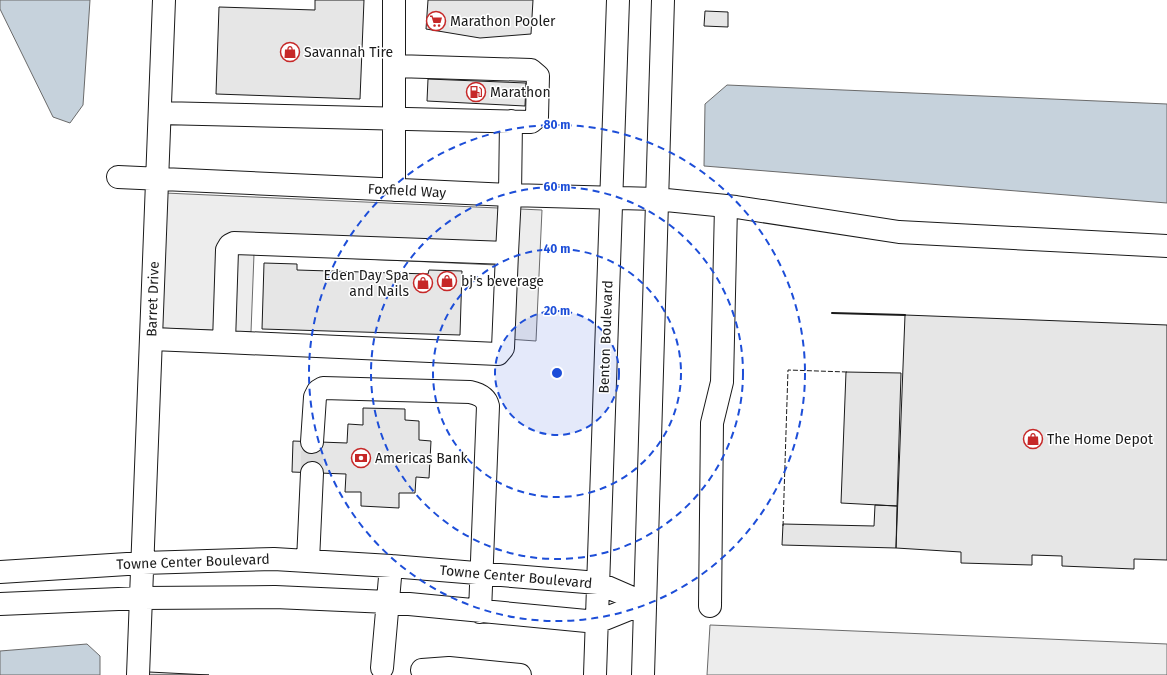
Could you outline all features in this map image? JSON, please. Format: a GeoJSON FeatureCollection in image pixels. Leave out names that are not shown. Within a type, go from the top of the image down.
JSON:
{"type":"FeatureCollection","features":[{"type":"Feature","properties":{"kind":"street","name":"Barret Drive"},"geometry":{"type":"LineString","coordinates":[[138,675],[164,0]]}},
{"type":"Feature","properties":{"kind":"street"},"geometry":{"type":"LineString","coordinates":[[394,0],[394,190]]}},
{"type":"Feature","properties":{"kind":"street","name":"Benton Boulevard"},"geometry":{"type":"LineString","coordinates":[[595,675],[618,0]]}},
{"type":"Feature","properties":{"kind":"street"},"geometry":{"type":"LineString","coordinates":[[642,675],[663,0]]}},
{"type":"Feature","properties":{"kind":"street"},"geometry":{"type":"LineString","coordinates":[[160,113],[532,122],[536,116],[538,76],[531,70],[394,66]]}},
{"type":"Feature","properties":{"kind":"street"},"geometry":{"type":"LineString","coordinates":[[152,339],[498,354],[503,348],[510,195],[511,121]]}},
{"type":"Feature","properties":{"kind":"street","name":"Foxfield Way"},"geometry":{"type":"LineString","coordinates":[[118,177],[510,195],[611,199],[656,199],[726,206],[899,232],[1167,246]]}},
{"type":"Feature","properties":{"kind":"street"},"geometry":{"type":"LineString","coordinates":[[710,606],[712,422],[722,382],[726,206]]}},
{"type":"Feature","properties":{"kind":"street"},"geometry":{"type":"LineString","coordinates":[[224,342],[227,250],[230,245],[234,243],[507,253]]}},
{"type":"Feature","properties":{"kind":"street"},"geometry":{"type":"LineString","coordinates":[[312,442],[315,397],[323,388],[470,392],[483,397],[487,401],[483,575],[480,612]]}},
{"type":"Feature","properties":{"kind":"street"},"geometry":{"type":"LineString","coordinates":[[308,561],[312,473]]}},
{"type":"Feature","properties":{"kind":"street","name":"Towne Center Boulevard"},"geometry":{"type":"LineString","coordinates":[[0,572],[143,563],[274,559],[391,566],[598,584],[644,603]]}},
{"type":"Feature","properties":{"kind":"street"},"geometry":{"type":"LineString","coordinates":[[382,668],[391,566]]}},
{"type":"Feature","properties":{"kind":"street"},"geometry":{"type":"LineString","coordinates":[[0,604],[142,598],[275,597],[388,602],[597,622],[644,603]]}},
{"type":"Feature","properties":{"kind":"street"},"geometry":{"type":"LineString","coordinates":[[422,670],[449,668],[520,675]]}},
{"type":"Feature","properties":{"kind":"shaded area"},"geometry":{"type":"Polygon","coordinates":[[[0,0],[90,0],[83,105],[70,123],[53,117],[0,9],[0,0]]]}},
{"type":"Feature","properties":{"kind":"shaded area"},"geometry":{"type":"Polygon","coordinates":[[[727,85],[1167,104],[1167,203],[704,166],[705,104],[727,85]]]}},
{"type":"Feature","properties":{"kind":"shaded area"},"geometry":{"type":"Polygon","coordinates":[[[165,193],[542,210],[536,341],[493,338],[496,265],[254,254],[251,332],[159,328],[165,193]]]}},
{"type":"Feature","properties":{"kind":"shaded area"},"geometry":{"type":"Polygon","coordinates":[[[710,625],[1167,644],[1167,675],[707,675],[710,625]]]}},
{"type":"Feature","properties":{"kind":"shaded area"},"geometry":{"type":"Polygon","coordinates":[[[87,644],[100,656],[100,675],[0,675],[0,651],[87,644]]]}},
{"type":"Feature","properties":{"kind":"building","name":"Savannah Tire"},"geometry":{"type":"Polygon","coordinates":[[[315,0],[364,0],[360,99],[216,94],[219,7],[315,10],[315,0]]]}},
{"type":"Feature","properties":{"kind":"building"},"geometry":{"type":"Polygon","coordinates":[[[428,0],[533,0],[531,34],[480,38],[426,29],[428,0]]]}},
{"type":"Feature","properties":{"kind":"building"},"geometry":{"type":"Polygon","coordinates":[[[705,11],[728,12],[728,27],[704,26],[705,11]]]}},
{"type":"Feature","properties":{"kind":"building","name":"Marathon"},"geometry":{"type":"Polygon","coordinates":[[[428,79],[526,83],[525,106],[427,101],[428,79]]]}},
{"type":"Feature","properties":{"kind":"building"},"geometry":{"type":"Polygon","coordinates":[[[264,263],[297,264],[297,270],[428,274],[429,270],[462,271],[460,335],[262,329],[264,263]]]}},
{"type":"Feature","properties":{"kind":"building","name":"The Home Depot"},"geometry":{"type":"Polygon","coordinates":[[[905,315],[1167,325],[1167,560],[1134,559],[1134,569],[1062,566],[1062,556],[1032,555],[1032,565],[961,563],[961,552],[896,548],[905,315]]]}},
{"type":"Feature","properties":{"kind":"building"},"geometry":{"type":"Polygon","coordinates":[[[846,372],[901,373],[897,506],[841,503],[846,372]]]}},
{"type":"Feature","properties":{"kind":"building","name":"Americas Bank"},"geometry":{"type":"Polygon","coordinates":[[[363,408],[405,409],[405,420],[419,421],[419,440],[431,441],[429,478],[416,477],[415,493],[399,493],[399,508],[361,506],[361,492],[345,492],[346,474],[292,472],[293,441],[347,443],[348,424],[363,425],[363,408]]]}},
{"type":"Feature","properties":{"kind":"building"},"geometry":{"type":"Polygon","coordinates":[[[875,505],[897,506],[896,548],[782,545],[783,524],[874,526],[875,505]]]}},
{"type":"Feature","properties":{"kind":"building"},"geometry":{"type":"Polygon","coordinates":[[[149,672],[209,675],[149,675],[149,672]]]}},
{"type":"Feature","properties":{"kind":"tunnel"},"geometry":{"type":"LineString","coordinates":[[312,442],[312,473]]}},
{"type":"Feature","properties":{"kind":"fence"},"geometry":{"type":"LineString","coordinates":[[783,526],[788,370],[847,372]]}},
{"type":"Feature","properties":{"kind":"wall"},"geometry":{"type":"LineString","coordinates":[[832,313],[905,315]]}},
{"type":"Feature","properties":{"kind":"place","name":"Marathon Pooler"},"geometry":{"type":"Point","coordinates":[436,21]}},
{"type":"Feature","properties":{"kind":"place","name":"Savannah Tire"},"geometry":{"type":"Point","coordinates":[290,52]}},
{"type":"Feature","properties":{"kind":"place","name":"Marathon"},"geometry":{"type":"Point","coordinates":[476,92]}},
{"type":"Feature","properties":{"kind":"place","name":"bj's beverage"},"geometry":{"type":"Point","coordinates":[447,281]}},
{"type":"Feature","properties":{"kind":"place","name":"Eden Day Spa and Nails"},"geometry":{"type":"Point","coordinates":[423,283]}},
{"type":"Feature","properties":{"kind":"place","name":"The Home Depot"},"geometry":{"type":"Point","coordinates":[1033,439]}},
{"type":"Feature","properties":{"kind":"place","name":"Americas Bank"},"geometry":{"type":"Point","coordinates":[361,458]}}]}
